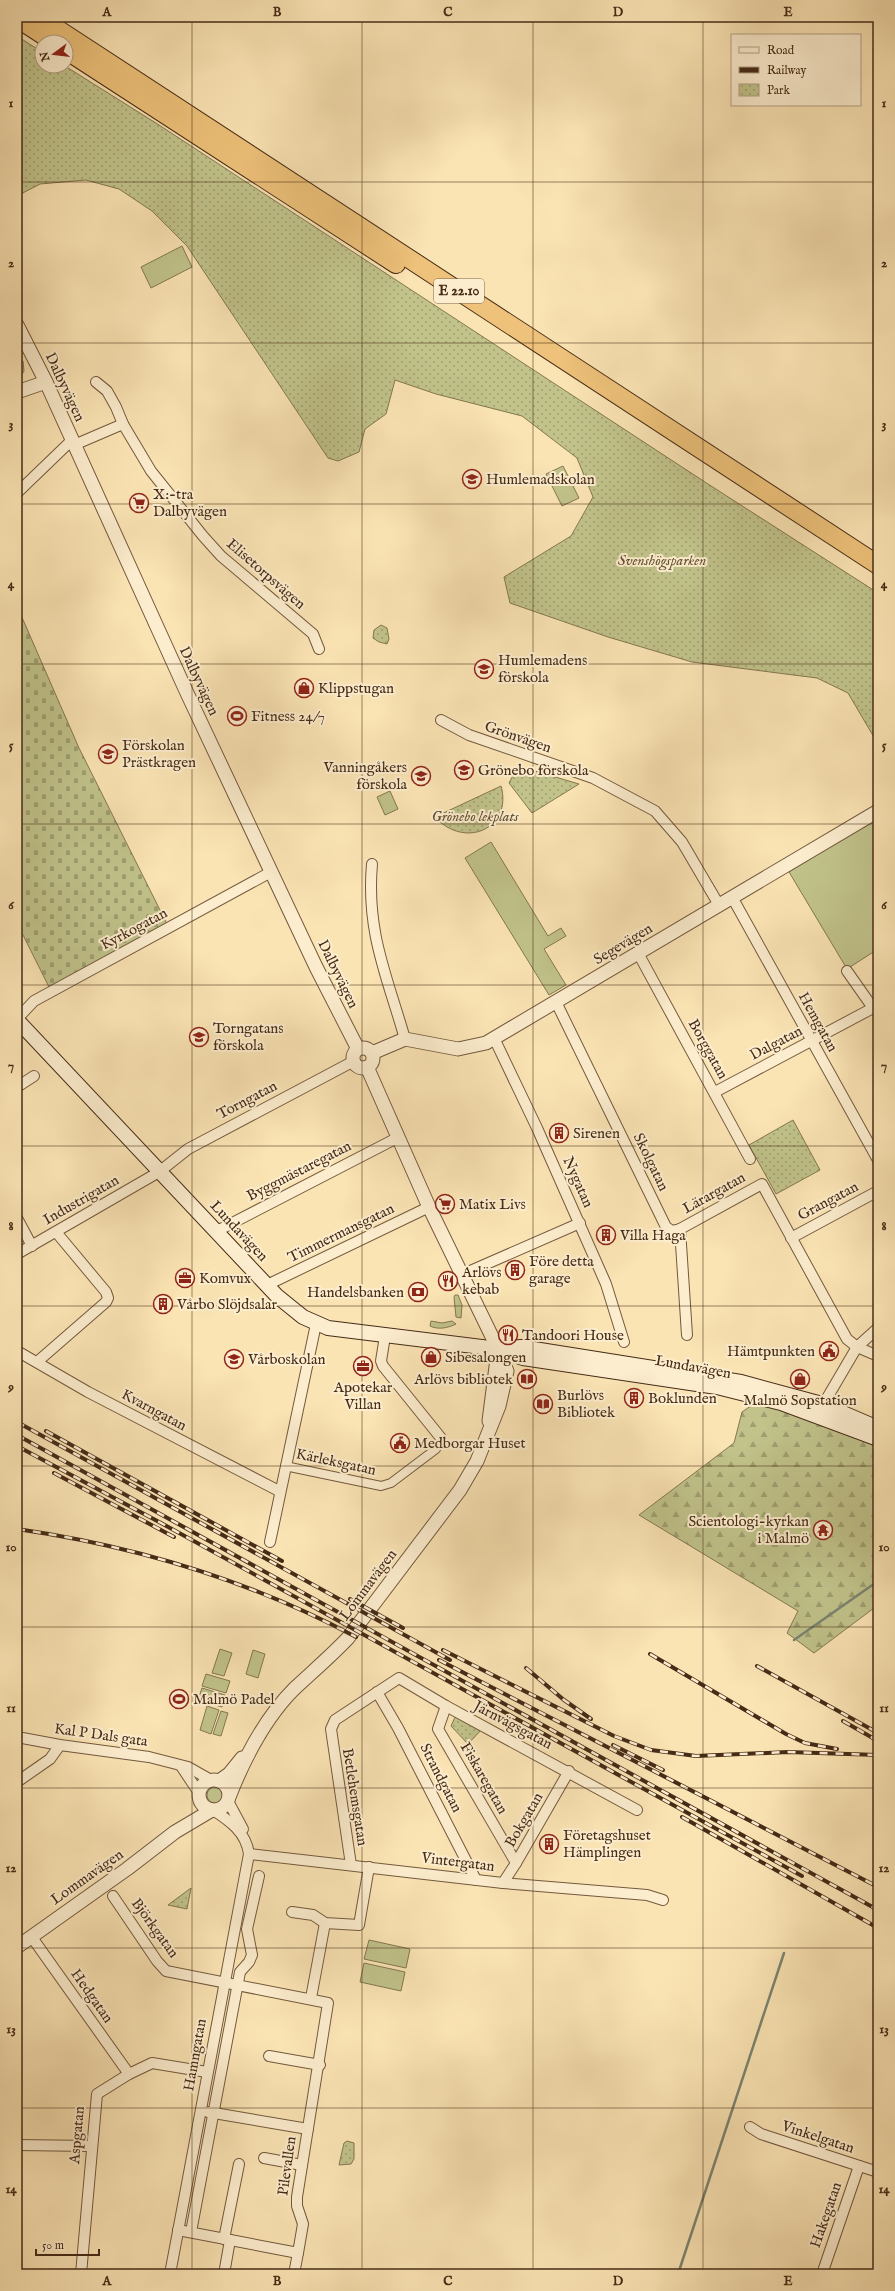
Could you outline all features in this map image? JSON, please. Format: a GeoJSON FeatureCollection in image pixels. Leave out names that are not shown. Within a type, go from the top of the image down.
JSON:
{"type":"FeatureCollection","features":[{"type":"Feature","properties":{"kind":"highway","name":"E 22.10"},"geometry":{"type":"LineString","coordinates":[[39,17],[878,565]]}},
{"type":"Feature","properties":{"kind":"highway"},"geometry":{"type":"LineString","coordinates":[[17,18],[42,34]]}},
{"type":"Feature","properties":{"kind":"highway","name":"E 22.10"},"geometry":{"type":"LineString","coordinates":[[74,55],[878,579]]}},
{"type":"Feature","properties":{"kind":"main road","name":"Lundavägen"},"geometry":{"type":"LineString","coordinates":[[17,1019],[215,1232],[291,1309],[316,1324],[328,1328],[385,1336],[466,1343],[498,1349],[523,1358],[717,1387],[781,1403],[820,1410],[878,1428]]}},
{"type":"Feature","properties":{"kind":"main road","name":"Lundavägen"},"geometry":{"type":"LineString","coordinates":[[820,1410],[878,1439]]}},
{"type":"Feature","properties":{"kind":"street","name":"Dalbyvägen"},"geometry":{"type":"LineString","coordinates":[[17,325],[46,382],[160,637],[356,1055]]}},
{"type":"Feature","properties":{"kind":"street"},"geometry":{"type":"LineString","coordinates":[[17,392],[46,382]]}},
{"type":"Feature","properties":{"kind":"street","name":"Elisetorpsvägen"},"geometry":{"type":"LineString","coordinates":[[96,382],[106,391],[116,407],[138,452],[160,484],[203,536],[221,556],[313,634],[319,649]]}},
{"type":"Feature","properties":{"kind":"street"},"geometry":{"type":"LineString","coordinates":[[17,493],[73,442],[123,424]]}},
{"type":"Feature","properties":{"kind":"street","name":"Grönvägen"},"geometry":{"type":"LineString","coordinates":[[441,720],[469,735],[593,778],[655,811],[682,842],[718,905]]}},
{"type":"Feature","properties":{"kind":"street","name":"Segevägen"},"geometry":{"type":"LineString","coordinates":[[405,1039],[458,1048],[478,1046],[556,1002],[878,811]]}},
{"type":"Feature","properties":{"kind":"street"},"geometry":{"type":"LineString","coordinates":[[372,864],[371,907],[375,939],[382,968],[405,1039],[372,1053]]}},
{"type":"Feature","properties":{"kind":"street","name":"Kyrkogatan"},"geometry":{"type":"LineString","coordinates":[[17,1019],[34,1001],[271,872]]}},
{"type":"Feature","properties":{"kind":"street","name":"Hemgatan"},"geometry":{"type":"LineString","coordinates":[[732,898],[878,1160]]}},
{"type":"Feature","properties":{"kind":"street","name":"Borggatan"},"geometry":{"type":"LineString","coordinates":[[638,953],[715,1092],[750,1159]]}},
{"type":"Feature","properties":{"kind":"street"},"geometry":{"type":"LineString","coordinates":[[848,971],[875,1010]]}},
{"type":"Feature","properties":{"kind":"street","name":"Skolgatan"},"geometry":{"type":"LineString","coordinates":[[556,1002],[666,1227],[672,1231],[680,1229]]}},
{"type":"Feature","properties":{"kind":"street","name":"Dalgatan"},"geometry":{"type":"LineString","coordinates":[[715,1092],[875,1010]]}},
{"type":"Feature","properties":{"kind":"street","name":"Nygatan"},"geometry":{"type":"LineString","coordinates":[[494,1038],[580,1223],[606,1284],[624,1342]]}},
{"type":"Feature","properties":{"kind":"street"},"geometry":{"type":"LineString","coordinates":[[367,1067],[359,1067],[356,1055],[366,1048],[372,1053]]}},
{"type":"Feature","properties":{"kind":"street"},"geometry":{"type":"LineString","coordinates":[[367,1067],[372,1061],[372,1053]]}},
{"type":"Feature","properties":{"kind":"street","name":"Torngatan"},"geometry":{"type":"LineString","coordinates":[[159,1172],[188,1149],[356,1055]]}},
{"type":"Feature","properties":{"kind":"street"},"geometry":{"type":"LineString","coordinates":[[367,1067],[397,1138],[429,1207],[498,1349]]}},
{"type":"Feature","properties":{"kind":"street"},"geometry":{"type":"LineString","coordinates":[[17,1087],[34,1076]]}},
{"type":"Feature","properties":{"kind":"street","name":"Byggmästaregatan"},"geometry":{"type":"LineString","coordinates":[[215,1232],[397,1138]]}},
{"type":"Feature","properties":{"kind":"street","name":"Industrigatan"},"geometry":{"type":"LineString","coordinates":[[17,1254],[159,1172]]}},
{"type":"Feature","properties":{"kind":"street","name":"Lärargatan"},"geometry":{"type":"LineString","coordinates":[[680,1229],[762,1184],[791,1238]]}},
{"type":"Feature","properties":{"kind":"street","name":"Grangatan"},"geometry":{"type":"LineString","coordinates":[[791,1238],[878,1191]]}},
{"type":"Feature","properties":{"kind":"street","name":"Timmermansgatan"},"geometry":{"type":"LineString","coordinates":[[267,1285],[429,1207]]}},
{"type":"Feature","properties":{"kind":"street"},"geometry":{"type":"LineString","coordinates":[[17,1218],[32,1246]]}},
{"type":"Feature","properties":{"kind":"street"},"geometry":{"type":"LineString","coordinates":[[461,1275],[580,1223]]}},
{"type":"Feature","properties":{"kind":"street"},"geometry":{"type":"LineString","coordinates":[[680,1229],[687,1334]]}},
{"type":"Feature","properties":{"kind":"street"},"geometry":{"type":"LineString","coordinates":[[37,1362],[106,1302],[108,1298],[106,1292],[56,1232]]}},
{"type":"Feature","properties":{"kind":"street"},"geometry":{"type":"LineString","coordinates":[[791,1238],[847,1339],[857,1347],[878,1356]]}},
{"type":"Feature","properties":{"kind":"street","name":"Kärleksgatan"},"geometry":{"type":"LineString","coordinates":[[270,1542],[279,1491],[316,1324]]}},
{"type":"Feature","properties":{"kind":"street"},"geometry":{"type":"LineString","coordinates":[[820,1410],[857,1347],[878,1328]]}},
{"type":"Feature","properties":{"kind":"street"},"geometry":{"type":"LineString","coordinates":[[385,1336],[381,1361],[383,1366],[441,1438]]}},
{"type":"Feature","properties":{"kind":"street","name":"Lommavägen"},"geometry":{"type":"LineString","coordinates":[[17,1947],[127,1869],[175,1832],[212,1810],[223,1808],[229,1799],[253,1746],[269,1720],[283,1702],[348,1638],[445,1511],[466,1481],[481,1452],[489,1428],[499,1406],[507,1371],[498,1349]]}},
{"type":"Feature","properties":{"kind":"street","name":"Kvarngatan"},"geometry":{"type":"LineString","coordinates":[[17,1351],[158,1429],[279,1491]]}},
{"type":"Feature","properties":{"kind":"street","name":"Kärleksgatan"},"geometry":{"type":"LineString","coordinates":[[285,1466],[381,1486],[391,1483],[436,1449],[441,1438]]}},
{"type":"Feature","properties":{"kind":"street","name":"Järnvägsgatan"},"geometry":{"type":"LineString","coordinates":[[377,1692],[396,1679],[402,1678],[446,1706],[569,1771],[637,1810]]}},
{"type":"Feature","properties":{"kind":"street","name":"Betlehemsgatan"},"geometry":{"type":"LineString","coordinates":[[351,1865],[331,1733],[335,1720],[377,1692]]}},
{"type":"Feature","properties":{"kind":"street","name":"Strandgatan"},"geometry":{"type":"LineString","coordinates":[[377,1692],[476,1880]]}},
{"type":"Feature","properties":{"kind":"street","name":"Fiskaregatan"},"geometry":{"type":"LineString","coordinates":[[446,1706],[438,1729],[516,1863]]}},
{"type":"Feature","properties":{"kind":"street","name":"Kal P Dals gata"},"geometry":{"type":"LineString","coordinates":[[17,1736],[60,1745],[149,1757],[180,1764],[215,1780]]}},
{"type":"Feature","properties":{"kind":"street"},"geometry":{"type":"LineString","coordinates":[[17,1782],[50,1759],[60,1745]]}},
{"type":"Feature","properties":{"kind":"street","name":"Lommavägen"},"geometry":{"type":"LineString","coordinates":[[175,1832],[192,1810],[203,1786],[229,1774],[253,1746]]}},
{"type":"Feature","properties":{"kind":"street"},"geometry":{"type":"LineString","coordinates":[[180,1764],[192,1779],[202,1804],[212,1810]]}},
{"type":"Feature","properties":{"kind":"street","name":"Bokgatan"},"geometry":{"type":"LineString","coordinates":[[503,1883],[569,1771]]}},
{"type":"Feature","properties":{"kind":"street"},"geometry":{"type":"LineString","coordinates":[[215,1780],[227,1787],[229,1799]]}},
{"type":"Feature","properties":{"kind":"street","name":"Hamngatan"},"geometry":{"type":"LineString","coordinates":[[170,2274],[249,1854],[241,1826],[229,1799]]}},
{"type":"Feature","properties":{"kind":"street","name":"Hamngatan"},"geometry":{"type":"LineString","coordinates":[[212,1810],[229,1819],[240,1831],[245,1841]]}},
{"type":"Feature","properties":{"kind":"street","name":"Vintergatan"},"geometry":{"type":"LineString","coordinates":[[249,1854],[503,1883],[647,1895],[663,1900]]}},
{"type":"Feature","properties":{"kind":"street"},"geometry":{"type":"LineString","coordinates":[[292,1912],[313,1915],[325,1924],[361,1924],[369,1867]]}},
{"type":"Feature","properties":{"kind":"street"},"geometry":{"type":"LineString","coordinates":[[191,2232],[240,1972],[249,1962],[252,1955],[248,1929],[259,1876]]}},
{"type":"Feature","properties":{"kind":"street","name":"Björkgatan"},"geometry":{"type":"LineString","coordinates":[[113,1896],[161,1966],[180,1975],[224,1982]]}},
{"type":"Feature","properties":{"kind":"street"},"geometry":{"type":"LineString","coordinates":[[311,1998],[325,1924]]}},
{"type":"Feature","properties":{"kind":"street","name":"Hedgatan"},"geometry":{"type":"LineString","coordinates":[[31,1936],[129,2074]]}},
{"type":"Feature","properties":{"kind":"street","name":"Pilevallen"},"geometry":{"type":"LineString","coordinates":[[224,1982],[311,1998],[328,2003],[320,2065],[302,2165],[297,2206],[303,2224],[294,2274]]}},
{"type":"Feature","properties":{"kind":"street"},"geometry":{"type":"LineString","coordinates":[[269,2056],[320,2065]]}},
{"type":"Feature","properties":{"kind":"street","name":"Aspgatan"},"geometry":{"type":"LineString","coordinates":[[81,2274],[97,2094],[129,2074],[152,2063],[207,2072]]}},
{"type":"Feature","properties":{"kind":"street","name":"Pilevallen"},"geometry":{"type":"LineString","coordinates":[[200,2111],[308,2129]]}},
{"type":"Feature","properties":{"kind":"street","name":"Vinkelgatan"},"geometry":{"type":"LineString","coordinates":[[750,2127],[761,2134],[878,2172]]}},
{"type":"Feature","properties":{"kind":"street"},"geometry":{"type":"LineString","coordinates":[[17,2145],[92,2146]]}},
{"type":"Feature","properties":{"kind":"street"},"geometry":{"type":"LineString","coordinates":[[264,2158],[302,2165]]}},
{"type":"Feature","properties":{"kind":"street"},"geometry":{"type":"LineString","coordinates":[[224,2274],[227,2239],[239,2164]]}},
{"type":"Feature","properties":{"kind":"street","name":"Hakegatan"},"geometry":{"type":"LineString","coordinates":[[822,2274],[859,2166]]}},
{"type":"Feature","properties":{"kind":"street"},"geometry":{"type":"LineString","coordinates":[[178,2230],[298,2253]]}},
{"type":"Feature","properties":{"kind":"green space","name":"Svenshögsparken"},"geometry":{"type":"Polygon","coordinates":[[[17,36],[34,47],[34,74],[74,74],[74,72],[159,125],[708,484],[878,593],[878,744],[848,693],[817,678],[692,662],[608,637],[510,603],[504,577],[571,536],[593,497],[577,458],[522,416],[436,394],[395,380],[386,414],[365,429],[359,452],[338,461],[328,458],[187,246],[152,211],[119,189],[86,180],[40,184],[17,196],[17,36]]]}},
{"type":"Feature","properties":{"kind":"green space"},"geometry":{"type":"Polygon","coordinates":[[[182,246],[192,267],[151,288],[141,267],[182,246]]]}},
{"type":"Feature","properties":{"kind":"green space"},"geometry":{"type":"Polygon","coordinates":[[[23,361],[24,371],[17,382],[17,363],[23,361]]]}},
{"type":"Feature","properties":{"kind":"green space"},"geometry":{"type":"Polygon","coordinates":[[[563,466],[579,498],[562,506],[546,474],[563,466]]]}},
{"type":"Feature","properties":{"kind":"green space"},"geometry":{"type":"Polygon","coordinates":[[[17,606],[79,748],[167,924],[49,987],[17,923],[17,606]]]}},
{"type":"Feature","properties":{"kind":"green space"},"geometry":{"type":"Polygon","coordinates":[[[381,625],[387,628],[389,639],[387,644],[379,642],[373,638],[374,630],[381,625]]]}},
{"type":"Feature","properties":{"kind":"green space"},"geometry":{"type":"Polygon","coordinates":[[[518,766],[579,784],[532,813],[509,783],[518,766]]]}},
{"type":"Feature","properties":{"kind":"green space","name":"Grönebo lekplats"},"geometry":{"type":"Polygon","coordinates":[[[501,786],[503,801],[500,813],[493,823],[484,830],[472,833],[460,832],[447,827],[435,817],[501,786]]]}},
{"type":"Feature","properties":{"kind":"green space"},"geometry":{"type":"Polygon","coordinates":[[[390,791],[398,809],[385,815],[377,797],[390,791]]]}},
{"type":"Feature","properties":{"kind":"green space"},"geometry":{"type":"Polygon","coordinates":[[[878,817],[878,949],[847,969],[789,872],[878,817]]]}},
{"type":"Feature","properties":{"kind":"green space"},"geometry":{"type":"Polygon","coordinates":[[[491,842],[548,936],[561,928],[566,936],[544,949],[566,985],[549,995],[465,858],[491,842]]]}},
{"type":"Feature","properties":{"kind":"green space"},"geometry":{"type":"Polygon","coordinates":[[[793,1120],[820,1170],[776,1194],[749,1145],[793,1120]]]}},
{"type":"Feature","properties":{"kind":"green space"},"geometry":{"type":"Polygon","coordinates":[[[455,1295],[458,1295],[462,1305],[461,1318],[456,1317],[455,1295]]]}},
{"type":"Feature","properties":{"kind":"green space"},"geometry":{"type":"Polygon","coordinates":[[[431,1321],[442,1323],[452,1321],[456,1324],[436,1328],[430,1326],[431,1321]]]}},
{"type":"Feature","properties":{"kind":"green space"},"geometry":{"type":"Polygon","coordinates":[[[758,1401],[865,1437],[878,1448],[878,1605],[814,1653],[787,1633],[798,1611],[639,1515],[734,1443],[742,1412],[758,1401]]]}},
{"type":"Feature","properties":{"kind":"green space"},"geometry":{"type":"Polygon","coordinates":[[[220,1649],[232,1653],[224,1676],[212,1673],[220,1649]]]}},
{"type":"Feature","properties":{"kind":"green space"},"geometry":{"type":"Polygon","coordinates":[[[253,1650],[265,1654],[258,1678],[246,1674],[253,1650]]]}},
{"type":"Feature","properties":{"kind":"green space"},"geometry":{"type":"Polygon","coordinates":[[[206,1674],[230,1681],[226,1693],[202,1686],[206,1674]]]}},
{"type":"Feature","properties":{"kind":"green space"},"geometry":{"type":"Polygon","coordinates":[[[202,1688],[225,1695],[222,1707],[198,1700],[202,1688]]]}},
{"type":"Feature","properties":{"kind":"green space"},"geometry":{"type":"Polygon","coordinates":[[[207,1706],[219,1710],[211,1734],[200,1730],[207,1706]]]}},
{"type":"Feature","properties":{"kind":"green space"},"geometry":{"type":"Polygon","coordinates":[[[221,1711],[228,1713],[221,1736],[213,1734],[221,1711]]]}},
{"type":"Feature","properties":{"kind":"green space"},"geometry":{"type":"Polygon","coordinates":[[[456,1715],[482,1729],[468,1744],[451,1726],[456,1715]]]}},
{"type":"Feature","properties":{"kind":"green space"},"geometry":{"type":"Polygon","coordinates":[[[212,1787],[218,1787],[223,1792],[221,1801],[218,1803],[212,1803],[207,1798],[207,1792],[212,1787]]]}},
{"type":"Feature","properties":{"kind":"green space"},"geometry":{"type":"Polygon","coordinates":[[[191,1888],[187,1909],[168,1905],[191,1888]]]}},
{"type":"Feature","properties":{"kind":"green space"},"geometry":{"type":"Polygon","coordinates":[[[369,1940],[410,1949],[406,1968],[364,1959],[369,1940]]]}},
{"type":"Feature","properties":{"kind":"green space"},"geometry":{"type":"Polygon","coordinates":[[[364,1963],[405,1972],[401,1991],[360,1982],[364,1963]]]}},
{"type":"Feature","properties":{"kind":"green space"},"geometry":{"type":"Polygon","coordinates":[[[347,2141],[354,2143],[354,2159],[351,2164],[339,2165],[344,2143],[347,2141]]]}},
{"type":"Feature","properties":{"kind":"waterway"},"geometry":{"type":"LineString","coordinates":[[794,1640],[878,1581]]}},
{"type":"Feature","properties":{"kind":"waterway"},"geometry":{"type":"LineString","coordinates":[[678,2274],[784,1953]]}},
{"type":"Feature","properties":{"kind":"railway"},"geometry":{"type":"LineString","coordinates":[[17,1422],[450,1660]]}},
{"type":"Feature","properties":{"kind":"railway"},"geometry":{"type":"LineString","coordinates":[[46,1431],[282,1561]]}},
{"type":"Feature","properties":{"kind":"railway"},"geometry":{"type":"LineString","coordinates":[[17,1435],[878,1910]]}},
{"type":"Feature","properties":{"kind":"railway"},"geometry":{"type":"LineString","coordinates":[[17,1446],[161,1523],[802,1876]]}},
{"type":"Feature","properties":{"kind":"railway"},"geometry":{"type":"LineString","coordinates":[[54,1473],[174,1537]]}},
{"type":"Feature","properties":{"kind":"railway"},"geometry":{"type":"LineString","coordinates":[[17,1529],[105,1545],[191,1568],[275,1599],[356,1637]]}},
{"type":"Feature","properties":{"kind":"railway"},"geometry":{"type":"LineString","coordinates":[[350,1599],[403,1628]]}},
{"type":"Feature","properties":{"kind":"railway"},"geometry":{"type":"LineString","coordinates":[[443,1650],[614,1736],[651,1750],[696,1756],[788,1752],[878,1755]]}},
{"type":"Feature","properties":{"kind":"railway"},"geometry":{"type":"LineString","coordinates":[[650,1654],[786,1734],[805,1743],[837,1749]]}},
{"type":"Feature","properties":{"kind":"railway"},"geometry":{"type":"LineString","coordinates":[[439,1660],[878,1887]]}},
{"type":"Feature","properties":{"kind":"railway"},"geometry":{"type":"LineString","coordinates":[[757,1666],[878,1733]]}},
{"type":"Feature","properties":{"kind":"railway"},"geometry":{"type":"LineString","coordinates":[[526,1668],[564,1700],[591,1719]]}},
{"type":"Feature","properties":{"kind":"railway"},"geometry":{"type":"LineString","coordinates":[[843,1721],[878,1741]]}},
{"type":"Feature","properties":{"kind":"railway"},"geometry":{"type":"LineString","coordinates":[[613,1745],[663,1770]]}},
{"type":"Feature","properties":{"kind":"railway"},"geometry":{"type":"LineString","coordinates":[[682,1817],[878,1928]]}},
{"type":"Feature","properties":{"kind":"place","name":"Humlemadskolan"},"geometry":{"type":"Point","coordinates":[472,479]}},
{"type":"Feature","properties":{"kind":"place","name":"X:-tra Dalbyvägen"},"geometry":{"type":"Point","coordinates":[139,503]}},
{"type":"Feature","properties":{"kind":"place","name":"Humlemadens förskola"},"geometry":{"type":"Point","coordinates":[484,669]}},
{"type":"Feature","properties":{"kind":"place","name":"Klippstugan"},"geometry":{"type":"Point","coordinates":[304,688]}},
{"type":"Feature","properties":{"kind":"place","name":"Fitness 24/7"},"geometry":{"type":"Point","coordinates":[237,716]}},
{"type":"Feature","properties":{"kind":"place","name":"Förskolan Prästkragen"},"geometry":{"type":"Point","coordinates":[108,754]}},
{"type":"Feature","properties":{"kind":"place","name":"Grönebo förskola"},"geometry":{"type":"Point","coordinates":[464,770]}},
{"type":"Feature","properties":{"kind":"place","name":"Vanningåkers förskola"},"geometry":{"type":"Point","coordinates":[421,776]}},
{"type":"Feature","properties":{"kind":"place","name":"Torngatans förskola"},"geometry":{"type":"Point","coordinates":[199,1037]}},
{"type":"Feature","properties":{"kind":"place","name":"Sirenen"},"geometry":{"type":"Point","coordinates":[559,1133]}},
{"type":"Feature","properties":{"kind":"place","name":"Matix Livs"},"geometry":{"type":"Point","coordinates":[445,1204]}},
{"type":"Feature","properties":{"kind":"place","name":"Villa Haga"},"geometry":{"type":"Point","coordinates":[606,1235]}},
{"type":"Feature","properties":{"kind":"place","name":"Före detta garage"},"geometry":{"type":"Point","coordinates":[515,1270]}},
{"type":"Feature","properties":{"kind":"place","name":"Komvux"},"geometry":{"type":"Point","coordinates":[185,1278]}},
{"type":"Feature","properties":{"kind":"place","name":"Arlövs kebab"},"geometry":{"type":"Point","coordinates":[448,1281]}},
{"type":"Feature","properties":{"kind":"place","name":"Handelsbanken"},"geometry":{"type":"Point","coordinates":[418,1292]}},
{"type":"Feature","properties":{"kind":"place","name":"Vårbo Slöjdsalar"},"geometry":{"type":"Point","coordinates":[163,1304]}},
{"type":"Feature","properties":{"kind":"place","name":"Tandoori House"},"geometry":{"type":"Point","coordinates":[508,1335]}},
{"type":"Feature","properties":{"kind":"place","name":"Hämtpunkten"},"geometry":{"type":"Point","coordinates":[829,1351]}},
{"type":"Feature","properties":{"kind":"place","name":"Sibesalongen"},"geometry":{"type":"Point","coordinates":[431,1357]}},
{"type":"Feature","properties":{"kind":"place","name":"Vårboskolan"},"geometry":{"type":"Point","coordinates":[234,1359]}},
{"type":"Feature","properties":{"kind":"place","name":"Apotekar Villan"},"geometry":{"type":"Point","coordinates":[363,1366]}},
{"type":"Feature","properties":{"kind":"place","name":"Arlövs bibliotek"},"geometry":{"type":"Point","coordinates":[527,1379]}},
{"type":"Feature","properties":{"kind":"place","name":"Malmö Sopstation"},"geometry":{"type":"Point","coordinates":[800,1379]}},
{"type":"Feature","properties":{"kind":"place","name":"Boklunden"},"geometry":{"type":"Point","coordinates":[634,1398]}},
{"type":"Feature","properties":{"kind":"place","name":"Burlövs Bibliotek"},"geometry":{"type":"Point","coordinates":[543,1404]}},
{"type":"Feature","properties":{"kind":"place","name":"Medborgar Huset"},"geometry":{"type":"Point","coordinates":[400,1443]}},
{"type":"Feature","properties":{"kind":"place","name":"Scientologi-kyrkan i Malmö"},"geometry":{"type":"Point","coordinates":[823,1530]}},
{"type":"Feature","properties":{"kind":"place","name":"Malmö Padel"},"geometry":{"type":"Point","coordinates":[179,1699]}},
{"type":"Feature","properties":{"kind":"place","name":"Företagshuset Hämplingen"},"geometry":{"type":"Point","coordinates":[549,1844]}}]}
